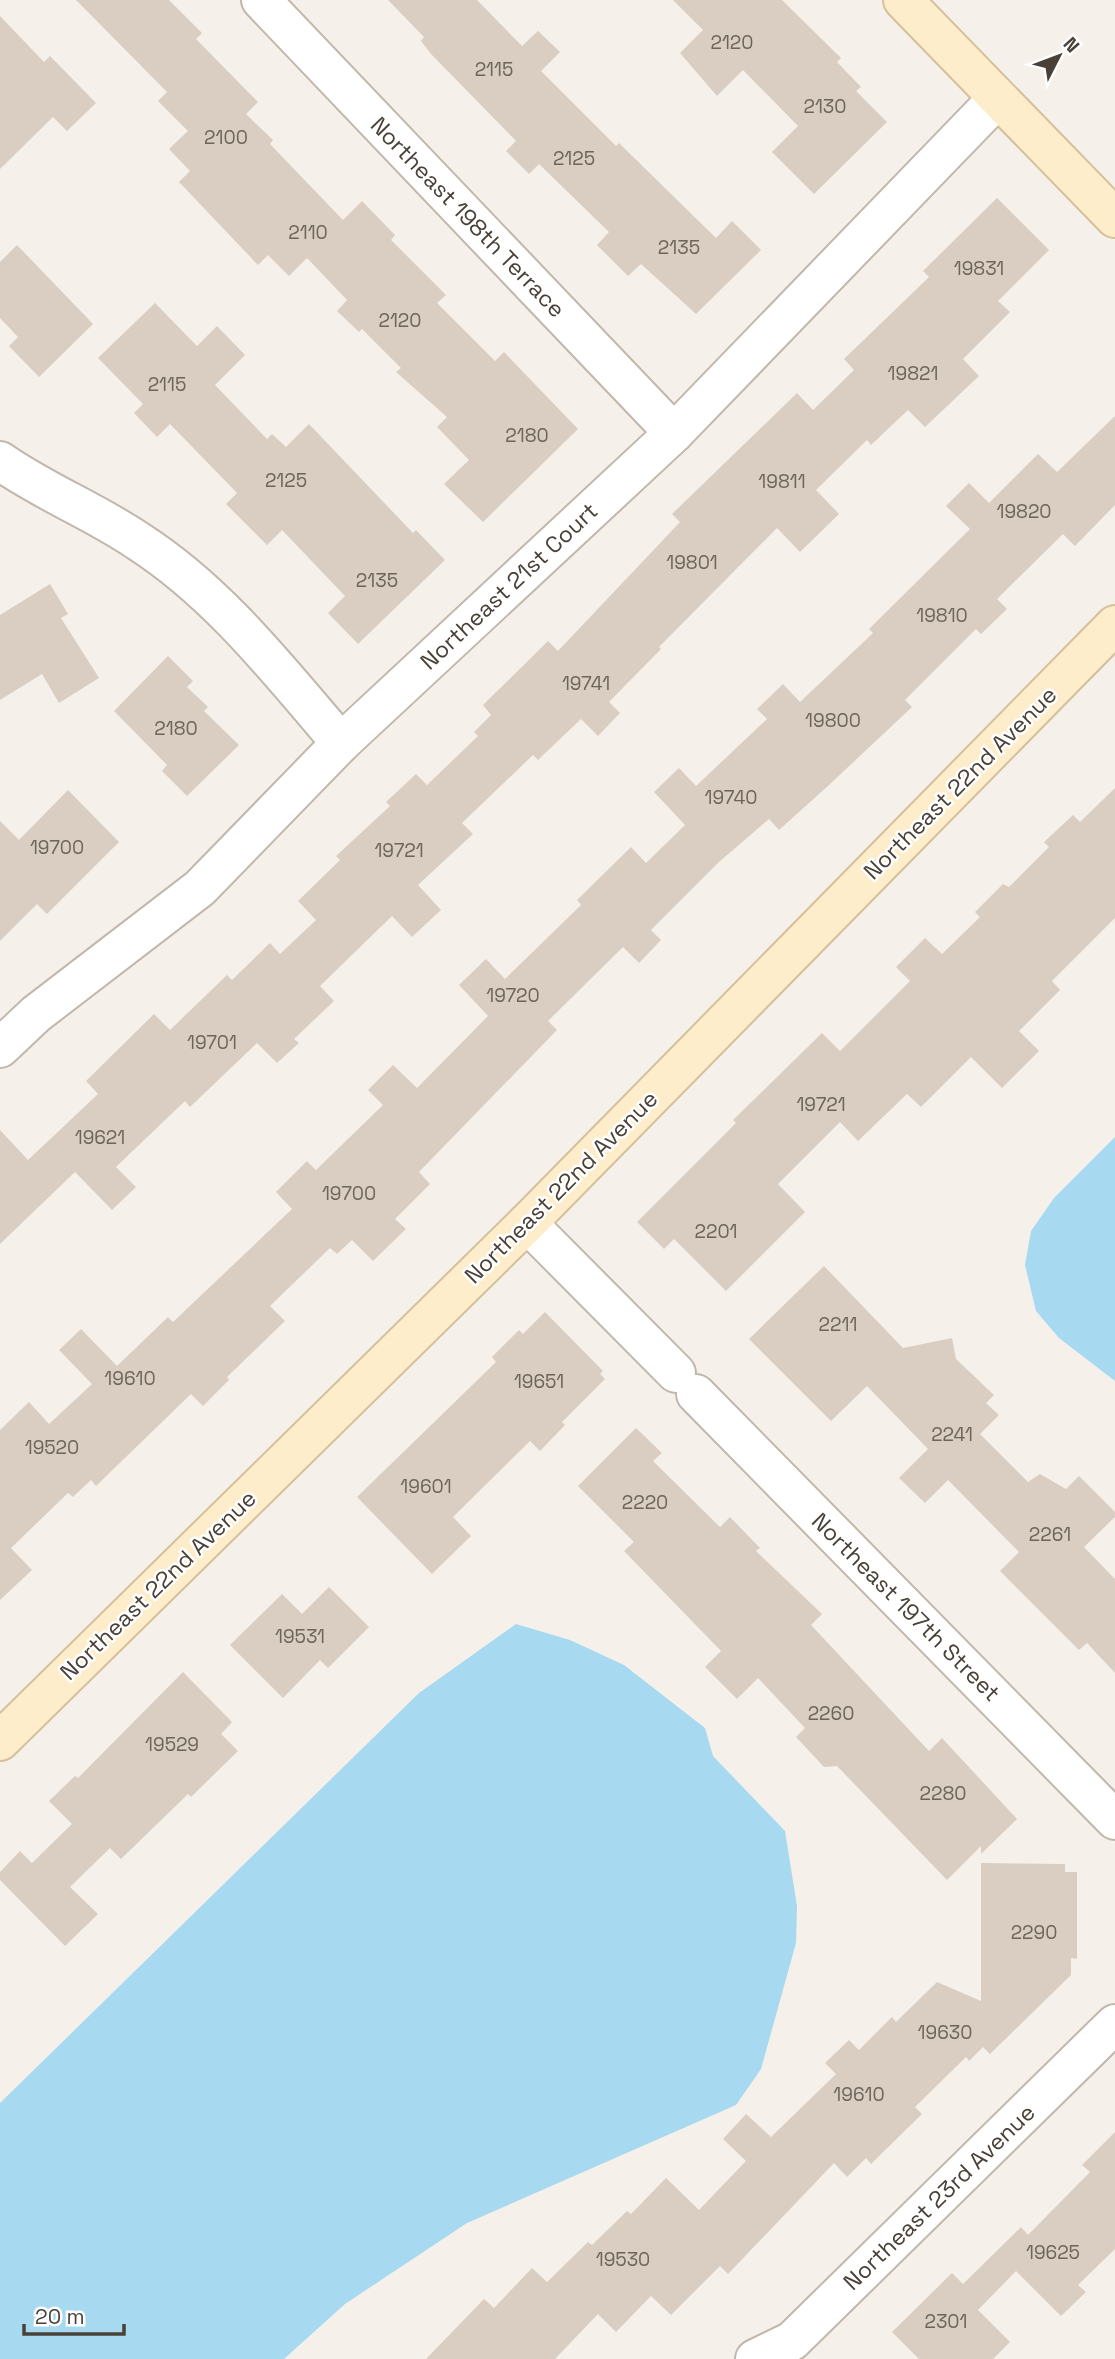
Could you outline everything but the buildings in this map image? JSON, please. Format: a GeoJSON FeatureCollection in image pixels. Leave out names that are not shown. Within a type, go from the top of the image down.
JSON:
{"type":"FeatureCollection","features":[{"type":"Feature","properties":{"kind":"street","name":"Northeast 198th Terrace"},"geometry":{"type":"LineString","coordinates":[[261,0],[674,433]]}},
{"type":"Feature","properties":{"kind":"street"},"geometry":{"type":"LineString","coordinates":[[903,0],[1115,218]]}},
{"type":"Feature","properties":{"kind":"street","name":"Northeast 21st Court"},"geometry":{"type":"LineString","coordinates":[[0,1048],[36,1014],[200,888],[341,743],[674,433],[997,99]]}},
{"type":"Feature","properties":{"kind":"street"},"geometry":{"type":"LineString","coordinates":[[0,461],[32,484],[139,541],[220,607],[341,743]]}},
{"type":"Feature","properties":{"kind":"street","name":"Northeast 22nd Avenue"},"geometry":{"type":"LineString","coordinates":[[0,1741],[527,1223],[1115,625]]}},
{"type":"Feature","properties":{"kind":"street","name":"Northeast 197th Street"},"geometry":{"type":"LineString","coordinates":[[527,1223],[1115,1820]]}},
{"type":"Feature","properties":{"kind":"street","name":"Northeast 23rd Avenue"},"geometry":{"type":"LineString","coordinates":[[755,2359],[801,2350],[1115,2024]]}},
{"type":"Feature","properties":{"kind":"water"},"geometry":{"type":"Polygon","coordinates":[[[1115,1137],[1115,1381],[1059,1338],[1036,1311],[1025,1265],[1031,1231],[1054,1198],[1115,1137]]]}},
{"type":"Feature","properties":{"kind":"water"},"geometry":{"type":"Polygon","coordinates":[[[516,1624],[570,1640],[624,1665],[705,1728],[713,1756],[785,1831],[797,1906],[796,1943],[761,2069],[736,2105],[467,2223],[345,2304],[284,2359],[0,2359],[0,2103],[419,1693],[516,1624]]]}}]}
